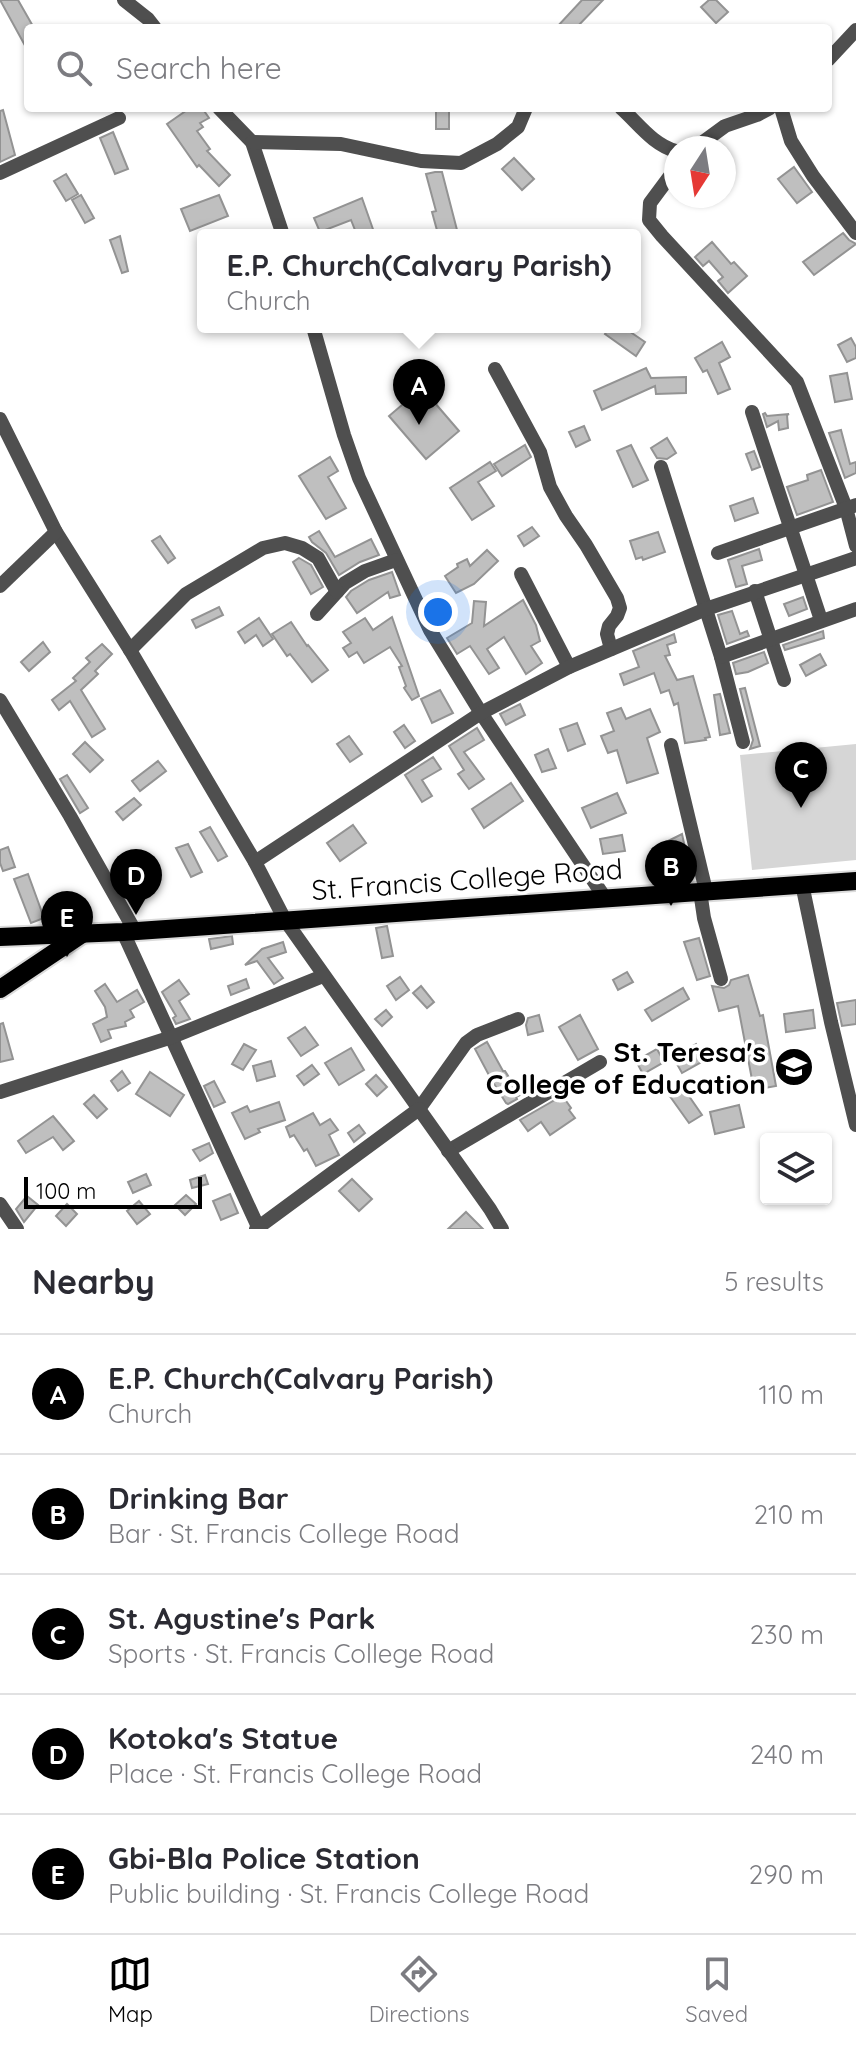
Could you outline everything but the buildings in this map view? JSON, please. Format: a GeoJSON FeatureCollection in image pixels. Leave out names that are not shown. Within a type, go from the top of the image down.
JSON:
{"type":"FeatureCollection","features":[{"type":"Feature","properties":{"kind":"main road","name":"St. Francis College Road"},"geometry":{"type":"LineString","coordinates":[[0,937],[129,932],[856,881]]}},
{"type":"Feature","properties":{"kind":"main road"},"geometry":{"type":"LineString","coordinates":[[0,989],[82,934]]}},
{"type":"Feature","properties":{"kind":"street"},"geometry":{"type":"LineString","coordinates":[[124,0],[152,24]]}},
{"type":"Feature","properties":{"kind":"street"},"geometry":{"type":"LineString","coordinates":[[832,56],[856,30]]}},
{"type":"Feature","properties":{"kind":"street"},"geometry":{"type":"LineString","coordinates":[[223,112],[252,142],[281,229]]}},
{"type":"Feature","properties":{"kind":"street"},"geometry":{"type":"LineString","coordinates":[[252,142],[341,144],[421,161],[461,163],[497,144],[518,127],[524,112]]}},
{"type":"Feature","properties":{"kind":"street"},"geometry":{"type":"LineString","coordinates":[[625,112],[646,134],[664,147]]}},
{"type":"Feature","properties":{"kind":"street"},"geometry":{"type":"LineString","coordinates":[[711,136],[725,126],[763,112]]}},
{"type":"Feature","properties":{"kind":"street"},"geometry":{"type":"LineString","coordinates":[[782,112],[791,141],[856,233]]}},
{"type":"Feature","properties":{"kind":"street"},"geometry":{"type":"LineString","coordinates":[[0,173],[119,118]]}},
{"type":"Feature","properties":{"kind":"street"},"geometry":{"type":"LineString","coordinates":[[664,184],[650,203],[649,220],[797,382],[851,506],[856,546]]}},
{"type":"Feature","properties":{"kind":"street"},"geometry":{"type":"LineString","coordinates":[[315,333],[359,478],[430,630],[481,713],[605,898]]}},
{"type":"Feature","properties":{"kind":"street"},"geometry":{"type":"LineString","coordinates":[[495,369],[540,452],[550,487],[560,507],[617,598],[620,608],[607,634],[611,649]]}},
{"type":"Feature","properties":{"kind":"street"},"geometry":{"type":"LineString","coordinates":[[752,412],[821,620]]}},
{"type":"Feature","properties":{"kind":"street"},"geometry":{"type":"LineString","coordinates":[[0,419],[56,532],[130,650],[255,862],[285,920],[502,1229]]}},
{"type":"Feature","properties":{"kind":"street"},"geometry":{"type":"LineString","coordinates":[[661,467],[721,657],[743,742]]}},
{"type":"Feature","properties":{"kind":"street"},"geometry":{"type":"LineString","coordinates":[[718,553],[851,506]]}},
{"type":"Feature","properties":{"kind":"street"},"geometry":{"type":"LineString","coordinates":[[0,586],[56,532]]}},
{"type":"Feature","properties":{"kind":"street"},"geometry":{"type":"LineString","coordinates":[[130,650],[186,594],[263,548],[285,543],[302,548],[318,558],[337,592]]}},
{"type":"Feature","properties":{"kind":"street"},"geometry":{"type":"LineString","coordinates":[[255,862],[481,713],[569,667],[706,609],[856,558]]}},
{"type":"Feature","properties":{"kind":"street"},"geometry":{"type":"LineString","coordinates":[[317,614],[345,583],[365,571],[396,560]]}},
{"type":"Feature","properties":{"kind":"street"},"geometry":{"type":"LineString","coordinates":[[521,574],[569,667]]}},
{"type":"Feature","properties":{"kind":"street"},"geometry":{"type":"LineString","coordinates":[[755,591],[784,680]]}},
{"type":"Feature","properties":{"kind":"street"},"geometry":{"type":"LineString","coordinates":[[721,657],[856,609]]}},
{"type":"Feature","properties":{"kind":"street"},"geometry":{"type":"LineString","coordinates":[[0,700],[70,816],[129,932],[172,1037],[258,1228],[419,1109],[466,1043],[477,1035],[518,1019]]}},
{"type":"Feature","properties":{"kind":"street"},"geometry":{"type":"LineString","coordinates":[[671,745],[703,891],[704,918],[721,979]]}},
{"type":"Feature","properties":{"kind":"street"},"geometry":{"type":"LineString","coordinates":[[802,884],[856,1125]]}},
{"type":"Feature","properties":{"kind":"street"},"geometry":{"type":"LineString","coordinates":[[0,1092],[172,1037],[323,976]]}},
{"type":"Feature","properties":{"kind":"street"},"geometry":{"type":"LineString","coordinates":[[448,1151],[600,1062]]}},
{"type":"Feature","properties":{"kind":"street"},"geometry":{"type":"LineString","coordinates":[[0,1204],[17,1229]]}},
{"type":"Feature","properties":{"kind":"shaded area"},"geometry":{"type":"Polygon","coordinates":[[[856,744],[856,860],[752,870],[740,755],[856,744]]]}},
{"type":"Feature","properties":{"kind":"place","name":"E.P. Church(Calvary Parish)"},"geometry":{"type":"Point","coordinates":[419,425]}},
{"type":"Feature","properties":{"kind":"place","name":"St. Agustine's Park"},"geometry":{"type":"Point","coordinates":[801,808]}},
{"type":"Feature","properties":{"kind":"place","name":"Drinking Bar"},"geometry":{"type":"Point","coordinates":[671,906]}},
{"type":"Feature","properties":{"kind":"place","name":"Kotoka's Statue"},"geometry":{"type":"Point","coordinates":[136,915]}},
{"type":"Feature","properties":{"kind":"place","name":"Gbi-Bla Police Station"},"geometry":{"type":"Point","coordinates":[67,957]}},
{"type":"Feature","properties":{"kind":"place","name":"St. Teresa's College of Education"},"geometry":{"type":"Point","coordinates":[794,1067]}}]}
